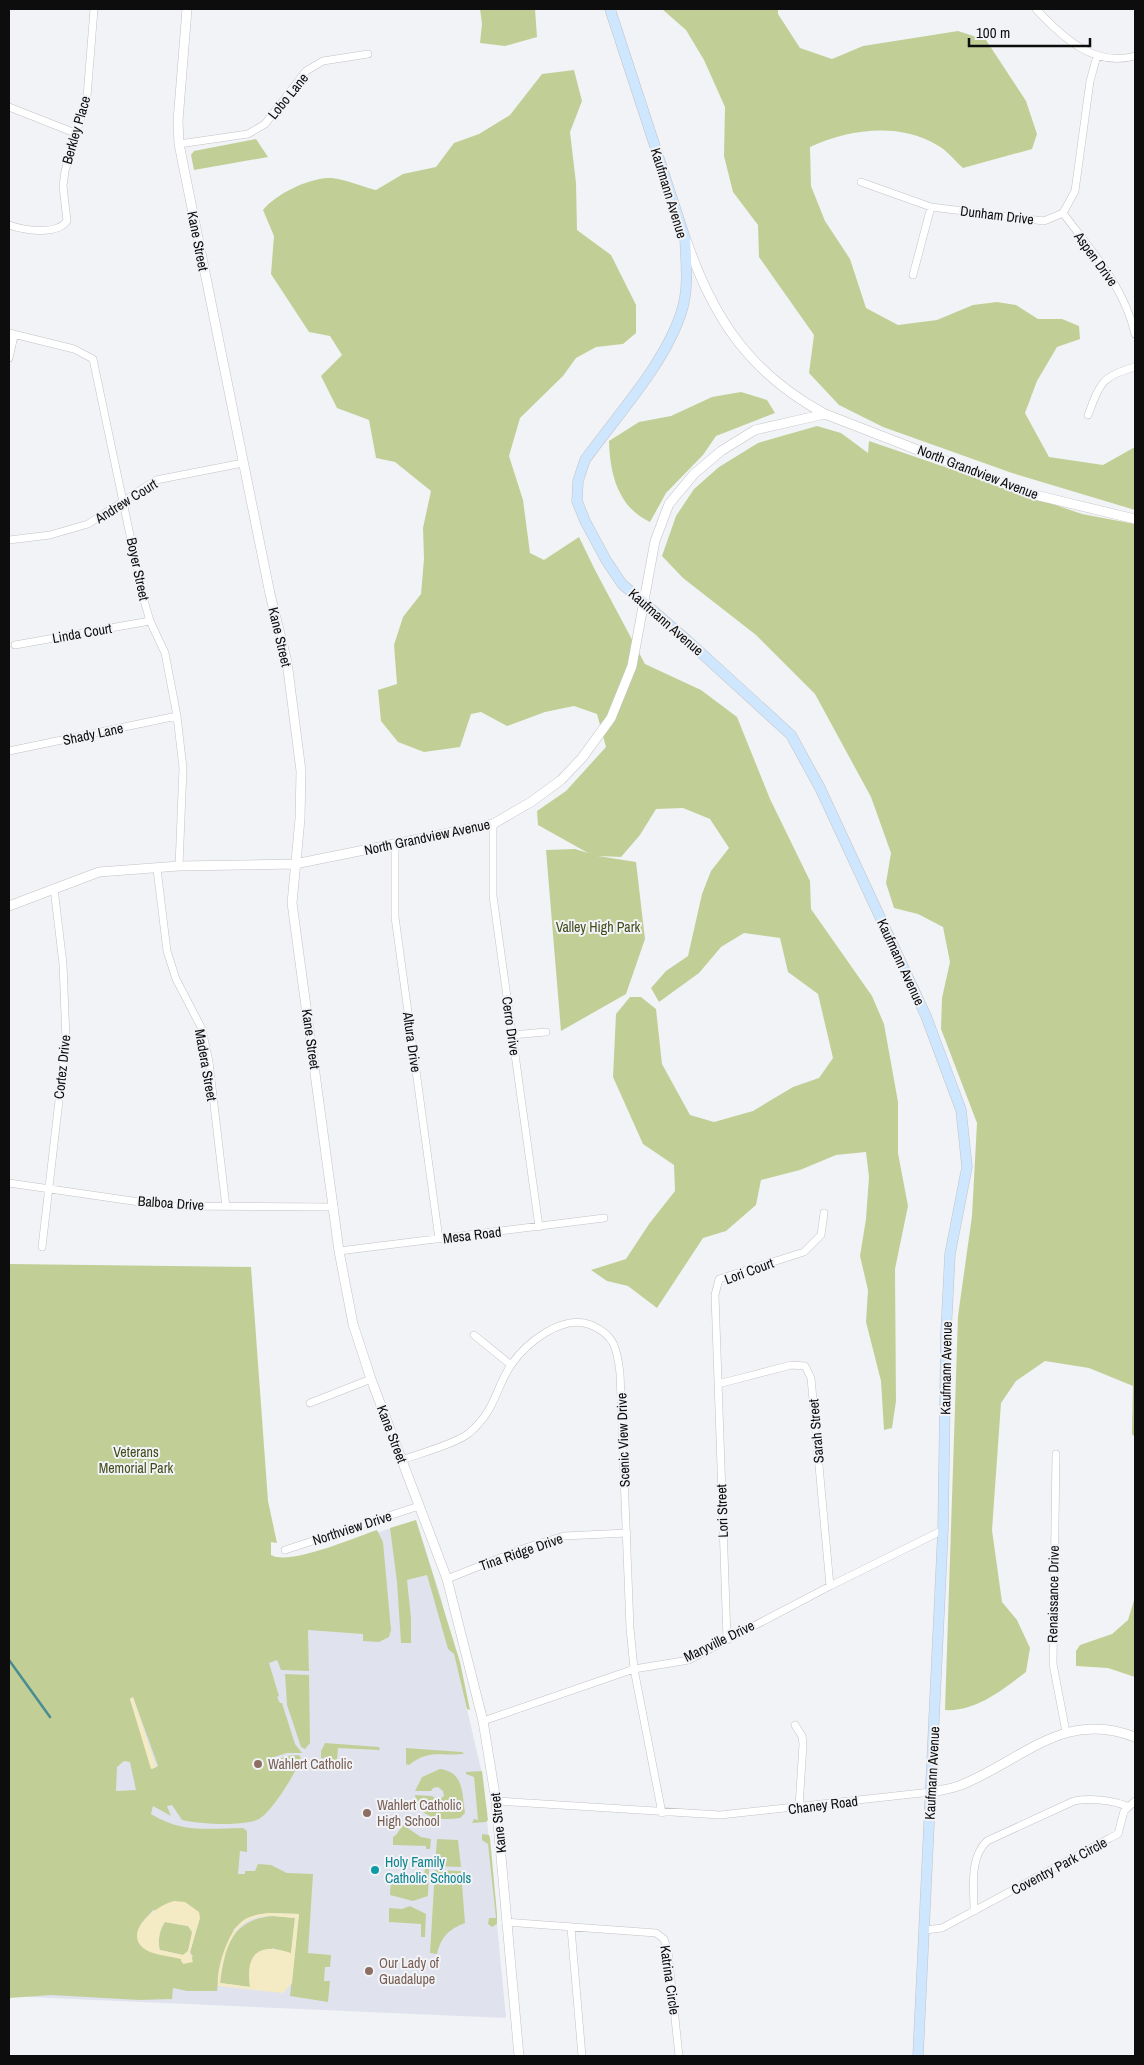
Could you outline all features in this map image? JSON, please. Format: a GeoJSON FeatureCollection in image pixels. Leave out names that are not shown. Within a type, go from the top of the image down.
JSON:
{"type":"FeatureCollection","features":[{"type":"Feature","properties":{"kind":"main road","name":"Kaufmann Avenue"},"geometry":{"type":"LineString","coordinates":[[610,9],[685,238],[686,277],[682,309],[667,348],[585,460],[578,480],[577,501],[584,521],[622,584],[791,735],[820,788],[926,1016],[961,1110],[967,1166],[950,1254],[946,1333],[943,1530],[918,2056]]}},
{"type":"Feature","properties":{"kind":"street","name":"Berkley Place"},"geometry":{"type":"LineString","coordinates":[[9,225],[38,230],[58,228],[66,221],[63,186],[75,133],[87,97],[94,9]]}},
{"type":"Feature","properties":{"kind":"street","name":"Kane Street"},"geometry":{"type":"LineString","coordinates":[[186,9],[178,121],[179,144],[270,594],[289,671],[301,771],[300,820],[292,904],[340,1251],[353,1324],[371,1379],[447,1579],[483,1722],[496,1801],[519,2056]]}},
{"type":"Feature","properties":{"kind":"street"},"geometry":{"type":"LineString","coordinates":[[1036,9],[1071,43],[1097,56],[1128,58],[1135,56]]}},
{"type":"Feature","properties":{"kind":"street","name":"Lobo Lane"},"geometry":{"type":"LineString","coordinates":[[179,144],[248,134],[265,124],[306,71],[323,61],[368,54]]}},
{"type":"Feature","properties":{"kind":"street"},"geometry":{"type":"LineString","coordinates":[[1064,213],[1075,191],[1090,81],[1097,56]]}},
{"type":"Feature","properties":{"kind":"street"},"geometry":{"type":"LineString","coordinates":[[9,107],[75,133]]}},
{"type":"Feature","properties":{"kind":"street","name":"Dunham Drive"},"geometry":{"type":"LineString","coordinates":[[861,182],[931,207],[1044,221],[1064,213]]}},
{"type":"Feature","properties":{"kind":"street"},"geometry":{"type":"LineString","coordinates":[[913,275],[931,207]]}},
{"type":"Feature","properties":{"kind":"street","name":"Aspen Drive"},"geometry":{"type":"LineString","coordinates":[[1064,213],[1115,283],[1130,310],[1135,334]]}},
{"type":"Feature","properties":{"kind":"street","name":"North Grandview Avenue"},"geometry":{"type":"LineString","coordinates":[[685,238],[701,281],[719,315],[765,374],[804,402],[825,414],[1031,494],[1135,519]]}},
{"type":"Feature","properties":{"kind":"street"},"geometry":{"type":"LineString","coordinates":[[9,358],[11,335]]}},
{"type":"Feature","properties":{"kind":"street","name":"Boyer Street"},"geometry":{"type":"LineString","coordinates":[[11,335],[74,349],[93,358],[143,597],[150,621],[165,653],[177,716],[183,768],[179,866]]}},
{"type":"Feature","properties":{"kind":"street"},"geometry":{"type":"LineString","coordinates":[[1088,415],[1100,386],[1113,373],[1135,368]]}},
{"type":"Feature","properties":{"kind":"street","name":"North Grandview Avenue"},"geometry":{"type":"LineString","coordinates":[[9,906],[99,872],[179,866],[295,864],[493,824],[561,780],[582,758],[611,718],[632,666],[655,541],[669,504],[694,474],[721,450],[755,430],[825,414]]}},
{"type":"Feature","properties":{"kind":"street","name":"Andrew Court"},"geometry":{"type":"LineString","coordinates":[[9,540],[50,536],[88,524],[156,480],[243,463]]}},
{"type":"Feature","properties":{"kind":"street","name":"Linda Court"},"geometry":{"type":"LineString","coordinates":[[15,644],[150,621]]}},
{"type":"Feature","properties":{"kind":"street","name":"Shady Lane"},"geometry":{"type":"LineString","coordinates":[[9,751],[177,716]]}},
{"type":"Feature","properties":{"kind":"street","name":"Cerro Drive"},"geometry":{"type":"LineString","coordinates":[[493,824],[494,896],[539,1227]]}},
{"type":"Feature","properties":{"kind":"street","name":"Altura Drive"},"geometry":{"type":"LineString","coordinates":[[395,845],[395,918],[439,1239]]}},
{"type":"Feature","properties":{"kind":"street","name":"Madera Street"},"geometry":{"type":"LineString","coordinates":[[158,869],[167,951],[176,979],[202,1029],[226,1207]]}},
{"type":"Feature","properties":{"kind":"street","name":"Cortez Drive"},"geometry":{"type":"LineString","coordinates":[[42,1247],[66,1040],[63,964],[54,888]]}},
{"type":"Feature","properties":{"kind":"street"},"geometry":{"type":"LineString","coordinates":[[512,1035],[546,1032]]}},
{"type":"Feature","properties":{"kind":"street","name":"Balboa Drive"},"geometry":{"type":"LineString","coordinates":[[9,1184],[167,1206],[334,1207]]}},
{"type":"Feature","properties":{"kind":"street","name":"Lori Court"},"geometry":{"type":"LineString","coordinates":[[718,1384],[715,1295],[719,1279],[804,1252],[821,1235],[824,1212]]}},
{"type":"Feature","properties":{"kind":"street","name":"Mesa Road"},"geometry":{"type":"LineString","coordinates":[[340,1251],[604,1218]]}},
{"type":"Feature","properties":{"kind":"street","name":"Scenic View Drive"},"geometry":{"type":"LineString","coordinates":[[402,1460],[468,1435],[488,1415],[511,1365],[535,1339],[562,1325],[585,1323],[604,1331],[617,1349],[620,1373],[630,1628],[634,1669],[662,1813]]}},
{"type":"Feature","properties":{"kind":"street"},"geometry":{"type":"LineString","coordinates":[[474,1335],[511,1365]]}},
{"type":"Feature","properties":{"kind":"street","name":"Sarah Street"},"geometry":{"type":"LineString","coordinates":[[718,1384],[791,1365],[804,1366],[811,1378],[830,1586]]}},
{"type":"Feature","properties":{"kind":"street"},"geometry":{"type":"LineString","coordinates":[[310,1403],[371,1379]]}},
{"type":"Feature","properties":{"kind":"street","name":"Lori Street"},"geometry":{"type":"LineString","coordinates":[[718,1384],[727,1638]]}},
{"type":"Feature","properties":{"kind":"street","name":"Renaissance Drive"},"geometry":{"type":"LineString","coordinates":[[1056,1454],[1053,1664],[1066,1732]]}},
{"type":"Feature","properties":{"kind":"street","name":"Northview Drive"},"geometry":{"type":"LineString","coordinates":[[285,1550],[419,1506]]}},
{"type":"Feature","properties":{"kind":"street","name":"Maryville Drive"},"geometry":{"type":"LineString","coordinates":[[483,1722],[634,1669],[688,1660],[727,1638],[943,1530]]}},
{"type":"Feature","properties":{"kind":"street","name":"Tina Ridge Drive"},"geometry":{"type":"LineString","coordinates":[[447,1579],[528,1547],[564,1536],[627,1533]]}},
{"type":"Feature","properties":{"kind":"street"},"geometry":{"type":"LineString","coordinates":[[796,1725],[804,1744],[799,1808]]}},
{"type":"Feature","properties":{"kind":"street","name":"Chaney Road"},"geometry":{"type":"LineString","coordinates":[[496,1801],[662,1813],[720,1815],[799,1808],[931,1792],[960,1785],[1066,1732],[1096,1728],[1112,1730],[1135,1737]]}},
{"type":"Feature","properties":{"kind":"street"},"geometry":{"type":"LineString","coordinates":[[974,1911],[976,1862],[980,1848],[987,1841],[1074,1801],[1086,1799],[1112,1801],[1127,1806],[1135,1801]]}},
{"type":"Feature","properties":{"kind":"street","name":"Coventry Park Circle"},"geometry":{"type":"LineString","coordinates":[[925,1930],[942,1928],[1118,1834],[1120,1820],[1127,1806]]}},
{"type":"Feature","properties":{"kind":"street","name":"Katrina Circle"},"geometry":{"type":"LineString","coordinates":[[506,1922],[656,1933],[664,1939],[668,1952],[679,2056]]}},
{"type":"Feature","properties":{"kind":"street"},"geometry":{"type":"LineString","coordinates":[[571,1928],[582,2056]]}},
{"type":"Feature","properties":{"kind":"shaded area","name":"Wahlert Catholic"},"geometry":{"type":"Polygon","coordinates":[[[416,1520],[441,1598],[483,1778],[506,2018],[27,1997],[36,1752],[100,1597],[287,1562],[416,1520]]]}},
{"type":"Feature","properties":{"kind":"green space"},"geometry":{"type":"Polygon","coordinates":[[[480,9],[535,9],[537,37],[505,46],[480,43],[482,24],[480,9]]]}},
{"type":"Feature","properties":{"kind":"green space"},"geometry":{"type":"Polygon","coordinates":[[[662,9],[778,9],[778,14],[800,48],[832,59],[863,46],[958,31],[986,40],[1026,101],[1037,134],[1032,149],[963,168],[944,150],[922,138],[907,133],[891,131],[857,132],[810,147],[811,186],[825,221],[850,259],[866,308],[898,325],[937,320],[973,305],[997,302],[1016,305],[1038,319],[1062,319],[1079,326],[1080,339],[1057,347],[1037,381],[1025,413],[1049,457],[1103,465],[1135,447],[1135,510],[1012,473],[883,427],[839,405],[809,373],[814,335],[759,257],[758,225],[733,192],[724,156],[725,107],[704,60],[686,30],[662,9]]]}},
{"type":"Feature","properties":{"kind":"green space","name":"Valley High Park"},"geometry":{"type":"Polygon","coordinates":[[[574,70],[582,101],[570,132],[576,183],[577,230],[611,255],[636,305],[636,333],[623,344],[596,347],[576,358],[563,376],[520,418],[509,456],[523,500],[530,553],[544,560],[579,537],[645,664],[701,690],[737,717],[770,799],[810,881],[811,909],[872,996],[884,1024],[898,1102],[898,1153],[908,1206],[895,1269],[896,1401],[892,1428],[884,1430],[881,1381],[866,1322],[868,1290],[860,1256],[866,1219],[869,1177],[866,1152],[836,1155],[800,1170],[761,1180],[756,1205],[726,1231],[703,1238],[657,1308],[628,1286],[607,1281],[591,1270],[626,1259],[649,1224],[675,1191],[674,1165],[643,1144],[613,1077],[616,1014],[630,997],[641,997],[656,1009],[662,1064],[690,1115],[714,1122],[753,1111],[793,1087],[819,1078],[833,1058],[818,994],[788,972],[780,938],[744,933],[721,947],[699,973],[659,1002],[651,988],[666,971],[688,956],[702,894],[711,871],[729,848],[710,819],[683,808],[656,809],[640,835],[621,857],[598,856],[636,862],[645,939],[626,994],[561,1031],[546,850],[575,849],[588,853],[538,825],[537,811],[566,791],[606,747],[597,714],[574,706],[545,712],[507,726],[481,712],[471,714],[460,747],[424,752],[398,742],[381,721],[378,690],[397,684],[394,645],[403,617],[421,594],[424,559],[423,528],[431,491],[395,462],[376,458],[369,420],[337,408],[321,376],[342,355],[330,336],[309,332],[271,274],[274,236],[263,210],[276,198],[302,184],[328,178],[376,190],[403,174],[436,167],[454,143],[479,134],[510,115],[542,74],[574,70]]]}},
{"type":"Feature","properties":{"kind":"green space"},"geometry":{"type":"Polygon","coordinates":[[[256,139],[268,157],[194,170],[191,155],[194,151],[256,139]]]}},
{"type":"Feature","properties":{"kind":"green space"},"geometry":{"type":"Polygon","coordinates":[[[741,392],[767,400],[775,413],[716,436],[703,455],[666,493],[650,522],[639,516],[630,508],[618,488],[611,465],[609,441],[639,422],[671,416],[712,397],[741,392]]]}},
{"type":"Feature","properties":{"kind":"green space"},"geometry":{"type":"Polygon","coordinates":[[[817,426],[841,433],[868,453],[869,441],[1082,514],[1135,524],[1135,1437],[1132,1434],[1133,1386],[1089,1368],[1045,1361],[1016,1381],[1001,1403],[992,1530],[1002,1602],[1017,1620],[1030,1648],[1026,1672],[1008,1686],[978,1704],[956,1710],[945,1710],[958,1316],[972,1216],[977,1123],[941,1029],[942,998],[950,962],[943,927],[918,914],[894,908],[886,883],[891,853],[871,797],[815,694],[756,635],[683,578],[662,556],[676,516],[694,489],[719,467],[758,443],[817,426]]]}},
{"type":"Feature","properties":{"kind":"green space","name":"Veterans Memorial Park"},"geometry":{"type":"Polygon","coordinates":[[[9,1264],[251,1267],[268,1501],[277,1543],[271,1542],[271,1555],[292,1557],[307,1554],[377,1530],[383,1542],[391,1630],[389,1637],[379,1642],[363,1641],[363,1634],[308,1630],[309,1671],[281,1670],[277,1660],[269,1663],[279,1696],[277,1697],[280,1703],[282,1703],[295,1744],[302,1753],[287,1753],[268,1759],[270,1762],[287,1756],[299,1755],[301,1758],[283,1791],[259,1819],[243,1823],[199,1823],[182,1820],[172,1805],[167,1806],[171,1816],[153,1806],[151,1814],[174,1825],[185,1827],[207,1829],[243,1828],[247,1831],[247,1852],[240,1851],[238,1874],[245,1874],[245,1871],[255,1871],[258,1864],[271,1865],[287,1873],[313,1874],[308,1953],[331,1955],[330,1967],[325,1967],[324,1981],[330,1981],[328,2002],[290,1996],[299,1914],[269,1913],[245,1919],[234,1929],[219,1973],[217,1991],[187,1991],[173,1988],[172,1999],[139,2000],[52,1995],[9,1998],[9,1264]],[[133,1697],[130,1699],[152,1769],[158,1766],[133,1697]],[[124,1761],[117,1767],[116,1791],[136,1790],[130,1762],[124,1761]],[[153,1910],[141,1924],[138,1942],[181,1959],[181,1962],[193,1957],[190,1952],[200,1917],[153,1910]]]}},
{"type":"Feature","properties":{"kind":"green space"},"geometry":{"type":"Polygon","coordinates":[[[416,1520],[460,1662],[470,1710],[467,1709],[454,1654],[448,1649],[427,1575],[407,1580],[411,1618],[411,1643],[401,1643],[397,1582],[390,1528],[416,1520]]]}},
{"type":"Feature","properties":{"kind":"green space"},"geometry":{"type":"Polygon","coordinates":[[[1135,1597],[1135,1677],[1108,1668],[1076,1666],[1076,1651],[1080,1645],[1112,1634],[1128,1620],[1135,1597]]]}},
{"type":"Feature","properties":{"kind":"green space"},"geometry":{"type":"Polygon","coordinates":[[[285,1674],[309,1675],[310,1743],[305,1749],[301,1747],[287,1705],[285,1674]]]}},
{"type":"Feature","properties":{"kind":"green space"},"geometry":{"type":"Polygon","coordinates":[[[325,1743],[379,1747],[380,1750],[338,1748],[337,1761],[321,1758],[321,1751],[325,1743]]]}},
{"type":"Feature","properties":{"kind":"green space"},"geometry":{"type":"Polygon","coordinates":[[[406,1748],[462,1752],[464,1754],[429,1755],[409,1765],[406,1764],[406,1748]]]}},
{"type":"Feature","properties":{"kind":"green space"},"geometry":{"type":"Polygon","coordinates":[[[440,1769],[454,1774],[458,1779],[465,1813],[460,1818],[445,1819],[431,1817],[420,1809],[417,1803],[415,1795],[432,1796],[438,1800],[444,1796],[443,1791],[438,1787],[433,1788],[431,1791],[415,1791],[422,1777],[440,1769]]]}},
{"type":"Feature","properties":{"kind":"green space"},"geometry":{"type":"Polygon","coordinates":[[[482,1771],[488,1820],[486,1822],[472,1823],[474,1819],[478,1820],[474,1777],[466,1774],[466,1772],[482,1771]]]}},
{"type":"Feature","properties":{"kind":"green space"},"geometry":{"type":"Polygon","coordinates":[[[403,1825],[421,1837],[431,1839],[430,1849],[426,1849],[426,1846],[393,1845],[393,1837],[403,1825]]]}},
{"type":"Feature","properties":{"kind":"green space"},"geometry":{"type":"Polygon","coordinates":[[[482,1834],[489,1835],[490,1838],[497,1914],[497,1924],[492,1927],[488,1924],[489,1918],[496,1918],[488,1844],[482,1840],[482,1834]]]}},
{"type":"Feature","properties":{"kind":"green space"},"geometry":{"type":"Polygon","coordinates":[[[437,1839],[458,1840],[461,1867],[435,1866],[437,1839]]]}},
{"type":"Feature","properties":{"kind":"green space"},"geometry":{"type":"Polygon","coordinates":[[[429,1868],[428,1896],[413,1901],[390,1895],[391,1875],[424,1876],[425,1869],[429,1868]]]}},
{"type":"Feature","properties":{"kind":"green space"},"geometry":{"type":"Polygon","coordinates":[[[435,1870],[461,1871],[465,1923],[446,1934],[437,1954],[430,1953],[435,1870]]]}},
{"type":"Feature","properties":{"kind":"green space"},"geometry":{"type":"Polygon","coordinates":[[[410,1906],[426,1914],[425,1937],[421,1937],[421,1924],[389,1922],[389,1908],[402,1909],[410,1906]]]}},
{"type":"Feature","properties":{"kind":"green space"},"geometry":{"type":"Polygon","coordinates":[[[273,1916],[295,1918],[291,1954],[272,1948],[251,1987],[220,1983],[228,1946],[233,1937],[248,1923],[259,1918],[273,1916]]]}},
{"type":"Feature","properties":{"kind":"green space"},"geometry":{"type":"Polygon","coordinates":[[[165,1922],[188,1926],[193,1932],[188,1951],[183,1955],[160,1950],[160,1935],[165,1922]]]}},
{"type":"Feature","properties":{"kind":"sand"},"geometry":{"type":"Polygon","coordinates":[[[133,1697],[156,1767],[151,1769],[130,1699],[133,1697]]]}},
{"type":"Feature","properties":{"kind":"sand"},"geometry":{"type":"Polygon","coordinates":[[[174,1901],[185,1902],[199,1912],[200,1918],[190,1952],[193,1962],[183,1964],[181,1959],[151,1952],[143,1948],[138,1941],[137,1934],[145,1919],[167,1903],[174,1901]],[[165,1922],[160,1935],[160,1950],[183,1955],[188,1951],[192,1932],[188,1926],[165,1922]]]}},
{"type":"Feature","properties":{"kind":"sand"},"geometry":{"type":"Polygon","coordinates":[[[269,1913],[299,1914],[292,1983],[283,1993],[218,1986],[221,1959],[234,1930],[246,1919],[269,1913]],[[259,1917],[249,1920],[240,1927],[230,1941],[222,1967],[220,1983],[250,1987],[250,1966],[252,1958],[257,1953],[270,1949],[291,1953],[295,1918],[259,1917]]]}},
{"type":"Feature","properties":{"kind":"waterway"},"geometry":{"type":"LineString","coordinates":[[9,1660],[50,1717]]}},
{"type":"Feature","properties":{"kind":"place","name":"Wahlert Catholic"},"geometry":{"type":"Point","coordinates":[258,1764]}},
{"type":"Feature","properties":{"kind":"place","name":"Wahlert Catholic High School"},"geometry":{"type":"Point","coordinates":[367,1813]}},
{"type":"Feature","properties":{"kind":"place","name":"Holy Family Catholic Schools"},"geometry":{"type":"Point","coordinates":[375,1870]}},
{"type":"Feature","properties":{"kind":"place","name":"Our Lady of Guadalupe"},"geometry":{"type":"Point","coordinates":[369,1971]}}]}
